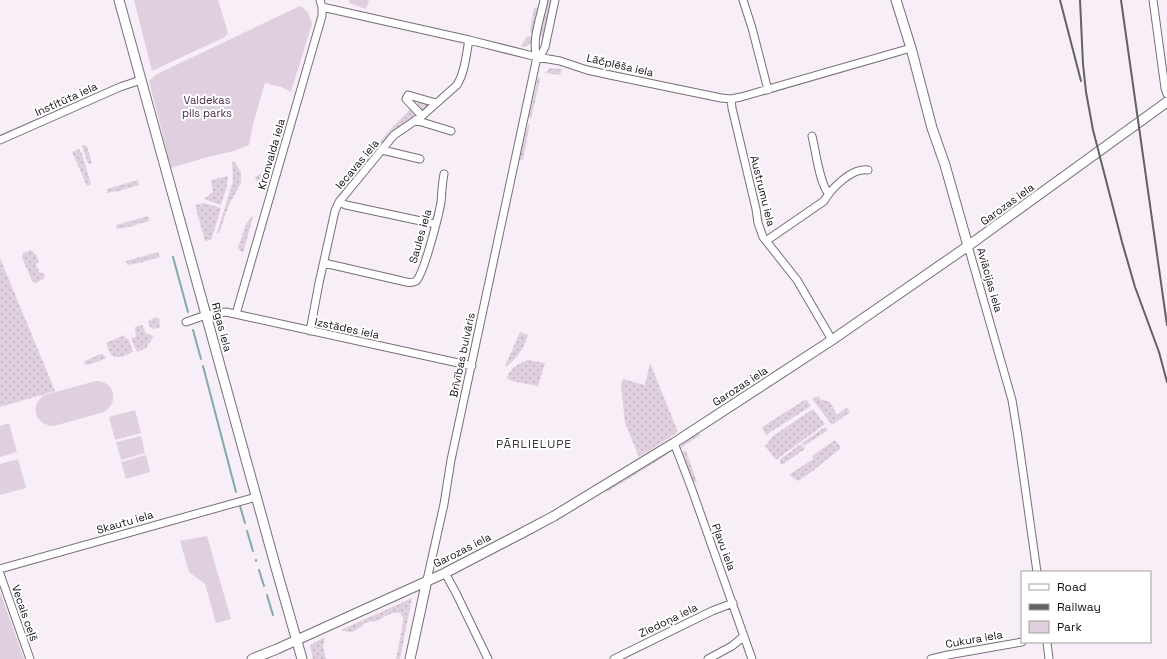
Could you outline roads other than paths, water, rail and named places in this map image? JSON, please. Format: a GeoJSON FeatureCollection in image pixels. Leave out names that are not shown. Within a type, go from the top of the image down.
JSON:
{"type":"FeatureCollection","features":[{"type":"Feature","properties":{"kind":"main road","name":"Rīgas iela"},"geometry":{"type":"LineString","coordinates":[[119,0],[302,659]]}},
{"type":"Feature","properties":{"kind":"main road","name":"Aviācijas iela"},"geometry":{"type":"LineString","coordinates":[[896,0],[911,48],[932,128],[968,246]]}},
{"type":"Feature","properties":{"kind":"main road","name":"Garozas iela"},"geometry":{"type":"LineString","coordinates":[[252,659],[445,573],[554,516],[674,443],[832,340],[968,246],[1167,102]]}},
{"type":"Feature","properties":{"kind":"main road","name":"Brīvības bulvāris"},"geometry":{"type":"LineString","coordinates":[[410,659],[427,580]]}},
{"type":"Feature","properties":{"kind":"street","name":"Brīvības bulvāris"},"geometry":{"type":"LineString","coordinates":[[538,57],[535,51],[535,43],[544,0]]}},
{"type":"Feature","properties":{"kind":"street","name":"Brīvības bulvāris"},"geometry":{"type":"LineString","coordinates":[[427,580],[444,504],[451,460],[538,57],[545,47],[555,0]]}},
{"type":"Feature","properties":{"kind":"street"},"geometry":{"type":"LineString","coordinates":[[744,0],[768,90]]}},
{"type":"Feature","properties":{"kind":"street"},"geometry":{"type":"LineString","coordinates":[[1153,0],[1167,94]]}},
{"type":"Feature","properties":{"kind":"street","name":"Lāčplēša iela"},"geometry":{"type":"LineString","coordinates":[[321,4],[538,57],[560,61],[587,70],[702,95],[731,99],[768,90],[911,48]]}},
{"type":"Feature","properties":{"kind":"street","name":"Kronvalda iela"},"geometry":{"type":"LineString","coordinates":[[236,314],[319,28],[322,16],[321,4]]}},
{"type":"Feature","properties":{"kind":"street","name":"Iecavas iela"},"geometry":{"type":"LineString","coordinates":[[310,331],[335,211],[339,202],[394,135],[422,116],[452,90],[460,80],[469,40]]}},
{"type":"Feature","properties":{"kind":"street","name":"Institūta iela"},"geometry":{"type":"LineString","coordinates":[[0,140],[118,88],[141,80]]}},
{"type":"Feature","properties":{"kind":"street"},"geometry":{"type":"LineString","coordinates":[[422,116],[406,99],[408,96],[436,103]]}},
{"type":"Feature","properties":{"kind":"street","name":"Austrumu iela"},"geometry":{"type":"LineString","coordinates":[[731,99],[758,223],[763,236],[799,283],[832,340]]}},
{"type":"Feature","properties":{"kind":"street"},"geometry":{"type":"LineString","coordinates":[[415,120],[451,131]]}},
{"type":"Feature","properties":{"kind":"street"},"geometry":{"type":"LineString","coordinates":[[812,136],[824,188],[828,193]]}},
{"type":"Feature","properties":{"kind":"street"},"geometry":{"type":"LineString","coordinates":[[382,150],[420,159]]}},
{"type":"Feature","properties":{"kind":"street"},"geometry":{"type":"LineString","coordinates":[[766,241],[824,201],[828,193],[853,173],[862,169],[868,170]]}},
{"type":"Feature","properties":{"kind":"street","name":"Saules iela"},"geometry":{"type":"LineString","coordinates":[[324,263],[410,283],[415,282],[421,273],[431,239],[441,200],[444,174]]}},
{"type":"Feature","properties":{"kind":"street"},"geometry":{"type":"LineString","coordinates":[[339,202],[346,205],[435,224]]}},
{"type":"Feature","properties":{"kind":"street","name":"Aviācijas iela"},"geometry":{"type":"LineString","coordinates":[[968,246],[1012,400],[1037,571]]}},
{"type":"Feature","properties":{"kind":"street","name":"Izstādes iela"},"geometry":{"type":"LineString","coordinates":[[186,322],[206,315],[226,312],[472,366]]}},
{"type":"Feature","properties":{"kind":"street","name":"Pļavu iela"},"geometry":{"type":"LineString","coordinates":[[674,443],[752,659]]}},
{"type":"Feature","properties":{"kind":"street","name":"Skautu iela"},"geometry":{"type":"LineString","coordinates":[[0,569],[256,497]]}},
{"type":"Feature","properties":{"kind":"street"},"geometry":{"type":"LineString","coordinates":[[445,573],[488,659]]}},
{"type":"Feature","properties":{"kind":"street","name":"Vecais ceļš"},"geometry":{"type":"LineString","coordinates":[[0,574],[30,659]]}},
{"type":"Feature","properties":{"kind":"street","name":"Ziedoņa iela"},"geometry":{"type":"LineString","coordinates":[[614,659],[712,611],[732,603]]}},
{"type":"Feature","properties":{"kind":"street"},"geometry":{"type":"LineString","coordinates":[[708,659],[732,646],[744,636]]}},
{"type":"Feature","properties":{"kind":"street","name":"Cukura iela"},"geometry":{"type":"LineString","coordinates":[[931,659],[1021,642]]}},
{"type":"Feature","properties":{"kind":"street"},"geometry":{"type":"LineString","coordinates":[[1047,643],[1049,659]]}},
{"type":"Feature","properties":{"kind":"waterway"},"geometry":{"type":"LineString","coordinates":[[173,257],[188,312]]}},
{"type":"Feature","properties":{"kind":"waterway"},"geometry":{"type":"LineString","coordinates":[[193,330],[201,359]]}},
{"type":"Feature","properties":{"kind":"waterway"},"geometry":{"type":"LineString","coordinates":[[203,366],[236,492]]}},
{"type":"Feature","properties":{"kind":"waterway"},"geometry":{"type":"LineString","coordinates":[[240,506],[245,523]]}},
{"type":"Feature","properties":{"kind":"waterway"},"geometry":{"type":"LineString","coordinates":[[247,531],[253,551]]}},
{"type":"Feature","properties":{"kind":"waterway"},"geometry":{"type":"LineString","coordinates":[[259,570],[264,586]]}},
{"type":"Feature","properties":{"kind":"waterway"},"geometry":{"type":"LineString","coordinates":[[267,595],[273,615]]}},
{"type":"Feature","properties":{"kind":"railway"},"geometry":{"type":"LineString","coordinates":[[1060,0],[1081,81]]}},
{"type":"Feature","properties":{"kind":"railway"},"geometry":{"type":"LineString","coordinates":[[1080,0],[1083,64],[1086,92],[1093,130],[1135,287],[1159,352],[1167,382]]}},
{"type":"Feature","properties":{"kind":"railway"},"geometry":{"type":"LineString","coordinates":[[1121,0],[1167,325]]}},
{"type":"Feature","properties":{"kind":"district","name":"PĀRLIELUPE"},"geometry":{"type":"Point","coordinates":[534,444]}},
{"type":"Feature","properties":{"kind":"park label","name":"Valdekas pils parks"},"geometry":{"type":"Point","coordinates":[207,106]}}]}
